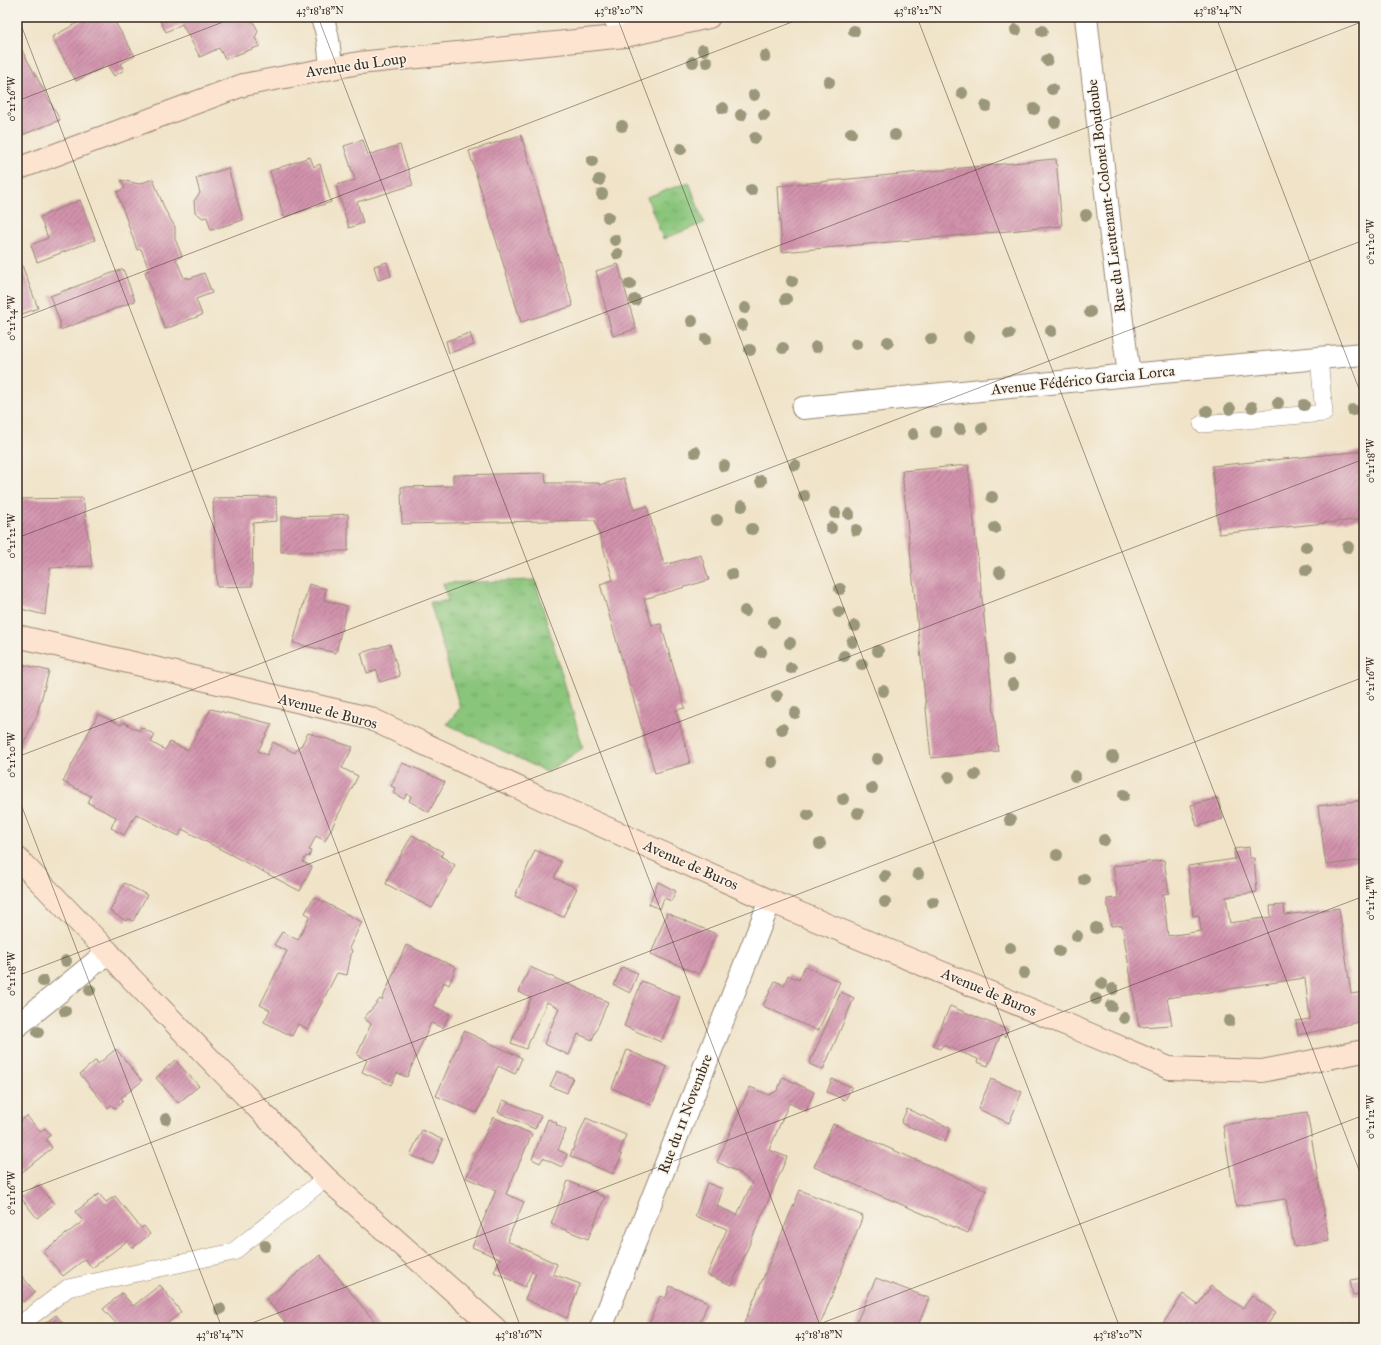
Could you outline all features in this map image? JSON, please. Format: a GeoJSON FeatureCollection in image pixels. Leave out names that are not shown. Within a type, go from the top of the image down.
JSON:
{"type":"FeatureCollection","features":[{"type":"Feature","properties":{"kind":"street"},"geometry":{"type":"LineString","coordinates":[[321,17],[328,36],[331,67]]}},
{"type":"Feature","properties":{"kind":"street"},"geometry":{"type":"LineString","coordinates":[[614,17],[625,36]]}},
{"type":"Feature","properties":{"kind":"street","name":"Avenue du Loup"},"geometry":{"type":"LineString","coordinates":[[17,169],[243,85],[331,67],[359,63],[625,36],[709,17]]}},
{"type":"Feature","properties":{"kind":"street","name":"Rue du Lieutenant-Colonel Boudoube"},"geometry":{"type":"LineString","coordinates":[[1086,17],[1112,253],[1129,375]]}},
{"type":"Feature","properties":{"kind":"street","name":"Avenue Fédérico Garcia Lorca"},"geometry":{"type":"LineString","coordinates":[[803,408],[1129,375],[1364,354]]}},
{"type":"Feature","properties":{"kind":"street","name":"Avenue de Buros"},"geometry":{"type":"LineString","coordinates":[[17,636],[368,718],[544,800],[770,901],[1169,1068],[1262,1071],[1364,1051]]}},
{"type":"Feature","properties":{"kind":"street"},"geometry":{"type":"LineString","coordinates":[[17,858],[108,952],[130,977],[326,1178],[495,1328]]}},
{"type":"Feature","properties":{"kind":"street","name":"Rue du 11 Novembre"},"geometry":{"type":"LineString","coordinates":[[601,1328],[770,901]]}},
{"type":"Feature","properties":{"kind":"street"},"geometry":{"type":"LineString","coordinates":[[17,1026],[108,952]]}},
{"type":"Feature","properties":{"kind":"lane"},"geometry":{"type":"LineString","coordinates":[[1202,424],[1324,413],[1319,358]]}},
{"type":"Feature","properties":{"kind":"lane"},"geometry":{"type":"LineString","coordinates":[[17,1327],[68,1288],[233,1252],[326,1178]]}},
{"type":"Feature","properties":{"kind":"green space"},"geometry":{"type":"Polygon","coordinates":[[[689,182],[704,223],[663,239],[647,197],[689,182]]]}},
{"type":"Feature","properties":{"kind":"green space"},"geometry":{"type":"Polygon","coordinates":[[[535,580],[583,748],[547,772],[447,724],[460,708],[430,602],[448,601],[443,583],[535,580]]]}},
{"type":"Feature","properties":{"kind":"building"},"geometry":{"type":"Polygon","coordinates":[[[88,17],[112,17],[135,56],[120,64],[124,70],[114,76],[107,65],[76,81],[52,37],[88,17]]]}},
{"type":"Feature","properties":{"kind":"building"},"geometry":{"type":"Polygon","coordinates":[[[158,17],[243,17],[244,20],[253,21],[258,31],[255,38],[260,46],[225,59],[219,48],[200,57],[182,24],[166,32],[158,17]]]}},
{"type":"Feature","properties":{"kind":"building"},"geometry":{"type":"Polygon","coordinates":[[[17,41],[60,120],[17,137],[17,41]]]}},
{"type":"Feature","properties":{"kind":"building"},"geometry":{"type":"Polygon","coordinates":[[[521,135],[573,306],[521,322],[469,151],[521,135]]]}},
{"type":"Feature","properties":{"kind":"building"},"geometry":{"type":"Polygon","coordinates":[[[363,140],[368,155],[400,145],[413,185],[357,202],[363,223],[349,228],[336,185],[355,180],[344,146],[363,140]]]}},
{"type":"Feature","properties":{"kind":"building"},"geometry":{"type":"Polygon","coordinates":[[[310,157],[314,167],[320,164],[331,202],[284,217],[270,171],[310,157]]]}},
{"type":"Feature","properties":{"kind":"building"},"geometry":{"type":"Polygon","coordinates":[[[1056,159],[1062,226],[782,252],[778,186],[1056,159]]]}},
{"type":"Feature","properties":{"kind":"building"},"geometry":{"type":"Polygon","coordinates":[[[228,168],[243,220],[211,230],[207,217],[203,218],[195,212],[194,201],[200,193],[196,178],[228,168]]]}},
{"type":"Feature","properties":{"kind":"building"},"geometry":{"type":"Polygon","coordinates":[[[153,179],[165,210],[175,227],[175,239],[182,256],[176,259],[184,278],[188,277],[188,279],[204,273],[212,293],[196,299],[202,315],[165,329],[145,272],[149,270],[141,249],[137,250],[117,192],[125,188],[121,180],[139,184],[153,179]]]}},
{"type":"Feature","properties":{"kind":"building"},"geometry":{"type":"Polygon","coordinates":[[[80,200],[95,240],[37,262],[31,245],[48,238],[40,217],[80,200]]]}},
{"type":"Feature","properties":{"kind":"building"},"geometry":{"type":"Polygon","coordinates":[[[17,252],[38,308],[17,316],[17,252]]]}},
{"type":"Feature","properties":{"kind":"building"},"geometry":{"type":"Polygon","coordinates":[[[387,262],[391,276],[378,280],[374,266],[387,262]]]}},
{"type":"Feature","properties":{"kind":"building"},"geometry":{"type":"Polygon","coordinates":[[[618,264],[636,329],[613,336],[596,271],[618,264]]]}},
{"type":"Feature","properties":{"kind":"building"},"geometry":{"type":"Polygon","coordinates":[[[123,269],[135,301],[60,330],[60,322],[50,296],[123,269]]]}},
{"type":"Feature","properties":{"kind":"building"},"geometry":{"type":"Polygon","coordinates":[[[470,333],[474,345],[449,353],[446,341],[470,333]]]}},
{"type":"Feature","properties":{"kind":"building"},"geometry":{"type":"Polygon","coordinates":[[[1364,451],[1364,519],[1219,534],[1212,466],[1364,451]]]}},
{"type":"Feature","properties":{"kind":"building"},"geometry":{"type":"Polygon","coordinates":[[[968,465],[998,751],[931,758],[902,471],[968,465]]]}},
{"type":"Feature","properties":{"kind":"building"},"geometry":{"type":"Polygon","coordinates":[[[545,473],[546,483],[599,483],[600,485],[624,478],[634,510],[647,506],[664,565],[701,555],[709,580],[644,599],[652,625],[661,624],[685,708],[676,710],[690,763],[655,773],[600,584],[613,580],[595,520],[402,524],[401,487],[453,486],[453,475],[545,473]]]}},
{"type":"Feature","properties":{"kind":"building"},"geometry":{"type":"Polygon","coordinates":[[[276,497],[277,521],[253,523],[252,586],[217,587],[213,498],[276,497]]]}},
{"type":"Feature","properties":{"kind":"building"},"geometry":{"type":"Polygon","coordinates":[[[83,498],[92,566],[50,568],[45,615],[17,608],[17,499],[83,498]]]}},
{"type":"Feature","properties":{"kind":"building"},"geometry":{"type":"Polygon","coordinates":[[[348,514],[348,551],[281,552],[281,517],[348,514]]]}},
{"type":"Feature","properties":{"kind":"building"},"geometry":{"type":"Polygon","coordinates":[[[309,584],[326,589],[324,600],[347,606],[336,653],[293,643],[309,584]]]}},
{"type":"Feature","properties":{"kind":"building"},"geometry":{"type":"Polygon","coordinates":[[[390,644],[400,676],[380,682],[377,670],[367,673],[361,653],[390,644]]]}},
{"type":"Feature","properties":{"kind":"building"},"geometry":{"type":"Polygon","coordinates":[[[17,663],[49,671],[37,715],[21,748],[17,746],[17,663]]]}},
{"type":"Feature","properties":{"kind":"building"},"geometry":{"type":"Polygon","coordinates":[[[211,709],[272,724],[258,751],[267,755],[273,742],[295,753],[299,746],[301,746],[308,733],[353,747],[342,768],[358,776],[325,841],[316,836],[309,850],[311,851],[309,857],[306,856],[303,862],[312,867],[300,891],[182,829],[179,836],[136,814],[124,835],[111,828],[116,817],[88,803],[91,796],[63,782],[98,714],[121,725],[123,722],[139,731],[141,727],[155,735],[151,742],[165,750],[170,742],[188,750],[211,709]]]}},
{"type":"Feature","properties":{"kind":"building"},"geometry":{"type":"Polygon","coordinates":[[[402,763],[445,782],[429,812],[409,801],[411,796],[407,794],[404,799],[393,793],[395,788],[391,786],[402,763]]]}},
{"type":"Feature","properties":{"kind":"building"},"geometry":{"type":"Polygon","coordinates":[[[1218,798],[1223,819],[1197,826],[1191,805],[1218,798]]]}},
{"type":"Feature","properties":{"kind":"building"},"geometry":{"type":"Polygon","coordinates":[[[1364,800],[1364,860],[1326,865],[1318,806],[1364,800]]]}},
{"type":"Feature","properties":{"kind":"building"},"geometry":{"type":"Polygon","coordinates":[[[412,835],[443,852],[441,856],[455,865],[432,908],[386,884],[412,835]]]}},
{"type":"Feature","properties":{"kind":"building"},"geometry":{"type":"Polygon","coordinates":[[[1249,847],[1250,858],[1254,858],[1257,892],[1226,897],[1230,923],[1271,917],[1270,906],[1284,905],[1285,915],[1339,908],[1351,994],[1364,992],[1364,1021],[1298,1035],[1296,1021],[1310,1019],[1305,978],[1167,998],[1172,1025],[1139,1027],[1122,925],[1111,926],[1107,899],[1118,898],[1113,866],[1164,860],[1169,893],[1163,894],[1168,936],[1201,931],[1199,915],[1193,916],[1188,866],[1235,859],[1234,849],[1249,847]]]}},
{"type":"Feature","properties":{"kind":"building"},"geometry":{"type":"Polygon","coordinates":[[[535,850],[561,862],[554,878],[577,888],[563,917],[515,896],[535,850]]]}},
{"type":"Feature","properties":{"kind":"building"},"geometry":{"type":"Polygon","coordinates":[[[658,882],[676,891],[671,901],[664,898],[660,909],[649,904],[658,882]]]}},
{"type":"Feature","properties":{"kind":"building"},"geometry":{"type":"Polygon","coordinates":[[[124,883],[147,895],[133,921],[128,918],[126,921],[110,911],[124,883]]]}},
{"type":"Feature","properties":{"kind":"building"},"geometry":{"type":"Polygon","coordinates":[[[314,897],[362,922],[349,948],[352,950],[347,975],[337,973],[308,1029],[298,1024],[292,1036],[264,1022],[270,1010],[260,1005],[287,951],[274,945],[282,932],[298,940],[310,916],[305,913],[314,897]]]}},
{"type":"Feature","properties":{"kind":"building"},"geometry":{"type":"Polygon","coordinates":[[[667,913],[716,934],[699,974],[651,954],[667,913]]]}},
{"type":"Feature","properties":{"kind":"building"},"geometry":{"type":"Polygon","coordinates":[[[406,945],[456,967],[449,985],[444,982],[433,1006],[450,1014],[443,1028],[431,1023],[407,1077],[397,1073],[391,1085],[362,1072],[367,1060],[357,1055],[371,1024],[364,1018],[380,999],[382,1000],[406,945]]]}},
{"type":"Feature","properties":{"kind":"building"},"geometry":{"type":"Polygon","coordinates":[[[805,966],[840,982],[818,1031],[763,1006],[775,981],[784,985],[788,975],[799,980],[805,966]]]}},
{"type":"Feature","properties":{"kind":"building"},"geometry":{"type":"Polygon","coordinates":[[[530,967],[608,1002],[592,1040],[578,1034],[569,1055],[544,1044],[559,1008],[547,1002],[526,1049],[511,1043],[531,998],[519,992],[530,967]]]}},
{"type":"Feature","properties":{"kind":"building"},"geometry":{"type":"Polygon","coordinates":[[[622,967],[638,973],[630,993],[614,985],[622,967]]]}},
{"type":"Feature","properties":{"kind":"building"},"geometry":{"type":"Polygon","coordinates":[[[642,981],[680,997],[661,1042],[624,1026],[642,981]]]}},
{"type":"Feature","properties":{"kind":"building"},"geometry":{"type":"Polygon","coordinates":[[[841,992],[854,998],[823,1070],[809,1064],[841,992]]]}},
{"type":"Feature","properties":{"kind":"building"},"geometry":{"type":"Polygon","coordinates":[[[950,1006],[1008,1030],[1005,1037],[1001,1034],[988,1066],[977,1062],[978,1059],[943,1045],[940,1049],[933,1046],[950,1006]]]}},
{"type":"Feature","properties":{"kind":"building"},"geometry":{"type":"Polygon","coordinates":[[[464,1031],[522,1058],[515,1074],[498,1066],[477,1113],[436,1096],[464,1031]]]}},
{"type":"Feature","properties":{"kind":"building"},"geometry":{"type":"Polygon","coordinates":[[[116,1049],[142,1081],[121,1098],[123,1101],[116,1108],[111,1105],[108,1108],[80,1074],[96,1060],[98,1064],[116,1049]]]}},
{"type":"Feature","properties":{"kind":"building"},"geometry":{"type":"Polygon","coordinates":[[[627,1050],[667,1067],[652,1105],[612,1088],[627,1050]]]}},
{"type":"Feature","properties":{"kind":"building"},"geometry":{"type":"Polygon","coordinates":[[[175,1060],[199,1086],[178,1103],[156,1078],[175,1060]]]}},
{"type":"Feature","properties":{"kind":"building"},"geometry":{"type":"Polygon","coordinates":[[[557,1071],[573,1078],[567,1093],[550,1086],[557,1071]]]}},
{"type":"Feature","properties":{"kind":"building"},"geometry":{"type":"Polygon","coordinates":[[[783,1077],[814,1092],[806,1111],[789,1103],[769,1150],[787,1157],[732,1285],[707,1275],[727,1229],[695,1216],[707,1183],[723,1189],[717,1206],[737,1215],[752,1183],[740,1173],[717,1162],[750,1087],[769,1095],[777,1091],[783,1077]]]}},
{"type":"Feature","properties":{"kind":"building"},"geometry":{"type":"Polygon","coordinates":[[[832,1079],[852,1087],[845,1100],[827,1092],[832,1079]]]}},
{"type":"Feature","properties":{"kind":"building"},"geometry":{"type":"Polygon","coordinates":[[[991,1079],[1022,1092],[1009,1123],[978,1109],[991,1079]]]}},
{"type":"Feature","properties":{"kind":"building"},"geometry":{"type":"Polygon","coordinates":[[[503,1100],[541,1116],[535,1129],[498,1112],[503,1100]]]}},
{"type":"Feature","properties":{"kind":"building"},"geometry":{"type":"Polygon","coordinates":[[[907,1109],[950,1128],[945,1142],[901,1123],[907,1109]]]}},
{"type":"Feature","properties":{"kind":"building"},"geometry":{"type":"Polygon","coordinates":[[[1307,1112],[1329,1241],[1294,1247],[1286,1199],[1236,1206],[1223,1125],[1307,1112]]]}},
{"type":"Feature","properties":{"kind":"building"},"geometry":{"type":"Polygon","coordinates":[[[27,1116],[40,1132],[45,1128],[51,1135],[46,1139],[52,1148],[21,1173],[17,1169],[17,1124],[27,1116]]]}},
{"type":"Feature","properties":{"kind":"building"},"geometry":{"type":"Polygon","coordinates":[[[493,1117],[532,1134],[506,1194],[524,1202],[507,1241],[557,1264],[553,1274],[580,1284],[567,1318],[525,1299],[536,1273],[532,1271],[525,1287],[494,1272],[500,1259],[472,1247],[496,1190],[466,1178],[493,1117]]]}},
{"type":"Feature","properties":{"kind":"building"},"geometry":{"type":"Polygon","coordinates":[[[586,1118],[626,1135],[619,1153],[622,1155],[613,1174],[570,1156],[586,1118]]]}},
{"type":"Feature","properties":{"kind":"building"},"geometry":{"type":"Polygon","coordinates":[[[548,1119],[557,1123],[556,1125],[566,1130],[558,1150],[567,1154],[562,1167],[543,1158],[540,1163],[532,1159],[548,1119]]]}},
{"type":"Feature","properties":{"kind":"building"},"geometry":{"type":"Polygon","coordinates":[[[833,1124],[986,1190],[968,1233],[814,1167],[833,1124]]]}},
{"type":"Feature","properties":{"kind":"building"},"geometry":{"type":"Polygon","coordinates":[[[422,1130],[443,1140],[433,1164],[410,1155],[422,1130]]]}},
{"type":"Feature","properties":{"kind":"building"},"geometry":{"type":"Polygon","coordinates":[[[568,1181],[605,1197],[588,1239],[551,1224],[568,1181]]]}},
{"type":"Feature","properties":{"kind":"building"},"geometry":{"type":"Polygon","coordinates":[[[37,1185],[54,1204],[37,1218],[21,1198],[37,1185]]]}},
{"type":"Feature","properties":{"kind":"building"},"geometry":{"type":"Polygon","coordinates":[[[800,1190],[863,1216],[819,1328],[742,1328],[800,1190]]]}},
{"type":"Feature","properties":{"kind":"building"},"geometry":{"type":"Polygon","coordinates":[[[99,1194],[106,1202],[115,1196],[141,1228],[144,1226],[150,1234],[133,1248],[127,1241],[92,1268],[85,1259],[63,1276],[43,1252],[83,1221],[75,1212],[99,1194]]]}},
{"type":"Feature","properties":{"kind":"building"},"geometry":{"type":"Polygon","coordinates":[[[320,1255],[380,1328],[290,1328],[266,1299],[320,1255]]]}},
{"type":"Feature","properties":{"kind":"building"},"geometry":{"type":"Polygon","coordinates":[[[17,1270],[35,1292],[23,1302],[19,1298],[17,1300],[17,1270]]]}},
{"type":"Feature","properties":{"kind":"building"},"geometry":{"type":"Polygon","coordinates":[[[876,1278],[929,1298],[917,1328],[854,1328],[876,1278]]]}},
{"type":"Feature","properties":{"kind":"building"},"geometry":{"type":"Polygon","coordinates":[[[1364,1278],[1364,1294],[1353,1296],[1350,1280],[1364,1278]]]}},
{"type":"Feature","properties":{"kind":"building"},"geometry":{"type":"Polygon","coordinates":[[[160,1285],[181,1312],[162,1328],[120,1328],[103,1309],[122,1293],[133,1306],[160,1285]]]}},
{"type":"Feature","properties":{"kind":"building"},"geometry":{"type":"Polygon","coordinates":[[[670,1286],[708,1302],[698,1328],[666,1328],[650,1322],[660,1296],[666,1298],[670,1286]]]}},
{"type":"Feature","properties":{"kind":"building"},"geometry":{"type":"Polygon","coordinates":[[[1211,1286],[1243,1308],[1252,1296],[1276,1312],[1265,1328],[1160,1328],[1183,1294],[1198,1305],[1211,1286]]]}},
{"type":"Feature","properties":{"kind":"building"},"geometry":{"type":"Polygon","coordinates":[[[56,1315],[63,1323],[57,1328],[39,1328],[56,1315]]]}},
{"type":"Feature","properties":{"kind":"building"},"geometry":{"type":"Polygon","coordinates":[[[1353,1323],[1354,1328],[1325,1328],[1325,1327],[1353,1323]]]}}]}
